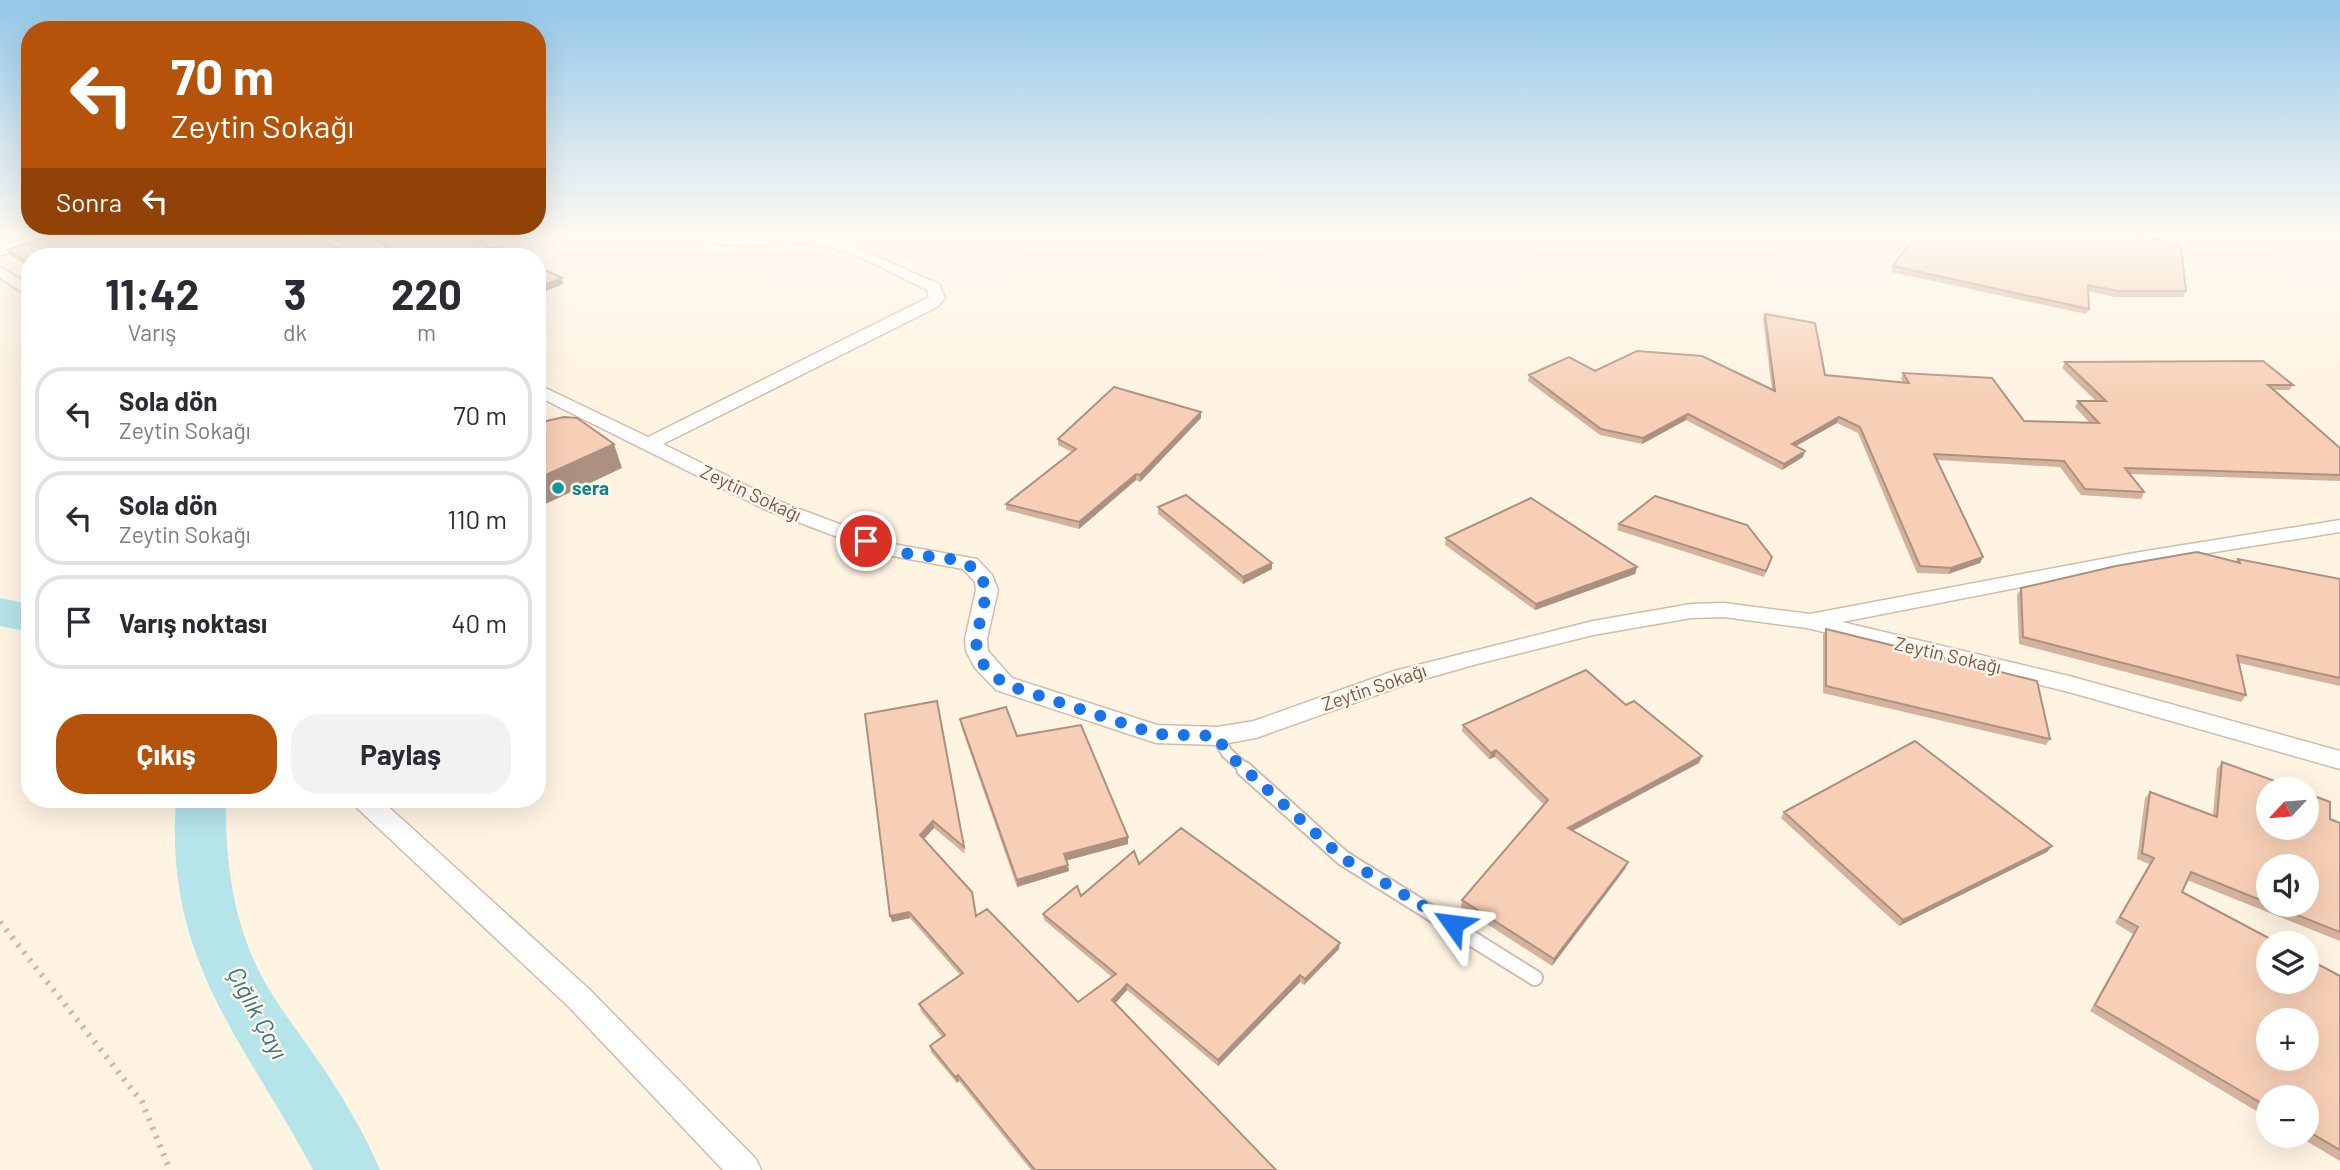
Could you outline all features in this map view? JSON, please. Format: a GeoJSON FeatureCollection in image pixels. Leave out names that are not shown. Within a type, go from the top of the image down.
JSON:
{"type":"FeatureCollection","features":[{"type":"Feature","properties":{"kind":"street"},"geometry":{"type":"LineString","coordinates":[[649,444],[931,304],[937,298],[934,288]]}},
{"type":"Feature","properties":{"kind":"street","name":"Zeytin Sokağı"},"geometry":{"type":"LineString","coordinates":[[546,393],[795,514],[890,550],[970,564],[985,580],[987,590],[976,639],[982,663],[1004,684],[1144,732],[1181,737],[1217,736],[1255,729],[1438,666],[1593,628],[1691,611],[1724,610],[1807,621],[2068,684],[2340,760]]}},
{"type":"Feature","properties":{"kind":"street"},"geometry":{"type":"LineString","coordinates":[[1807,621],[2134,559],[2340,526]]}},
{"type":"Feature","properties":{"kind":"street"},"geometry":{"type":"LineString","coordinates":[[374,808],[579,998],[745,1170]]}},
{"type":"Feature","properties":{"kind":"lane"},"geometry":{"type":"LineString","coordinates":[[1217,736],[1227,753],[1343,858],[1453,924],[1535,978]]}},
{"type":"Feature","properties":{"kind":"path"},"geometry":{"type":"LineString","coordinates":[[0,922],[142,1102],[170,1170]]}},
{"type":"Feature","properties":{"kind":"building"},"geometry":{"type":"Polygon","coordinates":[[[1991,288],[2088,288],[2089,309],[1991,288]]]}},
{"type":"Feature","properties":{"kind":"building"},"geometry":{"type":"Polygon","coordinates":[[[2101,288],[2186,288],[2186,291],[2118,291],[2101,288]]]}},
{"type":"Feature","properties":{"kind":"building"},"geometry":{"type":"Polygon","coordinates":[[[1765,314],[1815,323],[1825,375],[1909,383],[1903,373],[1992,378],[2024,421],[2099,423],[2078,401],[2106,401],[2065,362],[2263,361],[2293,385],[2268,385],[2340,448],[2340,475],[2125,468],[2144,492],[2085,489],[2064,461],[1934,454],[1983,557],[1951,568],[1920,566],[1860,427],[1839,417],[1792,444],[1805,451],[1784,464],[1688,414],[1643,438],[1601,429],[1529,375],[1569,357],[1595,371],[1637,351],[1702,356],[1775,391],[1765,314]]]}},
{"type":"Feature","properties":{"kind":"building"},"geometry":{"type":"Polygon","coordinates":[[[1114,387],[1201,412],[1140,475],[1136,474],[1079,522],[1006,504],[1076,449],[1058,439],[1114,387]]]}},
{"type":"Feature","properties":{"kind":"building"},"geometry":{"type":"Polygon","coordinates":[[[564,417],[577,418],[614,444],[546,475],[546,421],[564,417]]]}},
{"type":"Feature","properties":{"kind":"building"},"geometry":{"type":"Polygon","coordinates":[[[1186,495],[1272,563],[1243,577],[1158,507],[1186,495]]]}},
{"type":"Feature","properties":{"kind":"building"},"geometry":{"type":"Polygon","coordinates":[[[1655,496],[1747,525],[1772,557],[1766,571],[1619,524],[1655,496]]]}},
{"type":"Feature","properties":{"kind":"building"},"geometry":{"type":"Polygon","coordinates":[[[1531,498],[1637,567],[1536,604],[1446,538],[1531,498]]]}},
{"type":"Feature","properties":{"kind":"building"},"geometry":{"type":"Polygon","coordinates":[[[2197,552],[2240,563],[2238,559],[2340,579],[2340,678],[2237,655],[2246,695],[2023,637],[2021,588],[2116,566],[2197,552]]]}},
{"type":"Feature","properties":{"kind":"building"},"geometry":{"type":"Polygon","coordinates":[[[1826,629],[2037,681],[2050,739],[1826,686],[1826,629]]]}},
{"type":"Feature","properties":{"kind":"building"},"geometry":{"type":"Polygon","coordinates":[[[1586,670],[1626,705],[1634,701],[1702,756],[1568,828],[1628,862],[1554,959],[1462,900],[1548,800],[1496,750],[1491,753],[1463,725],[1586,670]]]}},
{"type":"Feature","properties":{"kind":"building"},"geometry":{"type":"Polygon","coordinates":[[[937,701],[964,847],[933,821],[920,835],[972,892],[976,916],[987,909],[1078,1002],[1116,974],[1043,914],[1077,886],[1081,896],[1134,851],[1139,864],[1181,828],[1340,943],[1305,979],[1300,975],[1218,1060],[1127,984],[1112,1000],[1276,1170],[1035,1170],[958,1075],[955,1077],[930,1046],[945,1035],[919,1004],[963,973],[909,912],[890,916],[865,714],[937,701]]]}},
{"type":"Feature","properties":{"kind":"building"},"geometry":{"type":"Polygon","coordinates":[[[1006,707],[1017,736],[1081,725],[1128,837],[1064,854],[1068,865],[1017,880],[960,719],[1006,707]]]}},
{"type":"Feature","properties":{"kind":"building"},"geometry":{"type":"Polygon","coordinates":[[[1915,741],[2052,846],[1903,920],[1784,812],[1915,741]]]}},
{"type":"Feature","properties":{"kind":"building"},"geometry":{"type":"Polygon","coordinates":[[[2222,762],[2264,777],[2256,777],[2256,840],[2319,840],[2319,798],[2330,802],[2330,819],[2340,823],[2340,932],[2302,917],[2319,917],[2319,854],[2256,854],[2256,898],[2191,872],[2182,892],[2256,931],[2256,994],[2319,994],[2319,965],[2340,976],[2340,1150],[2319,1138],[2319,1085],[2256,1085],[2256,1100],[2095,1005],[2138,927],[2120,917],[2154,858],[2142,853],[2150,792],[2217,817],[2222,762]]]}},
{"type":"Feature","properties":{"kind":"waterway","name":"Çığlık Çayı"},"geometry":{"type":"LineString","coordinates":[[0,612],[21,616]]}},
{"type":"Feature","properties":{"kind":"waterway","name":"Çığlık Çayı"},"geometry":{"type":"LineString","coordinates":[[200,808],[199,828],[205,885],[211,914],[229,969],[255,1020],[298,1082],[348,1170]]}},
{"type":"Feature","properties":{"kind":"place","name":"sera"},"geometry":{"type":"Point","coordinates":[558,488]}},
{"type":"Feature","properties":{"kind":"route"},"geometry":{"type":"LineString","coordinates":[[866,541],[904,553],[957,560],[978,570],[985,580],[987,590],[976,639],[977,651],[982,663],[1004,684],[1133,729],[1181,737],[1217,736],[1227,753],[1343,858],[1453,924]]}}]}
